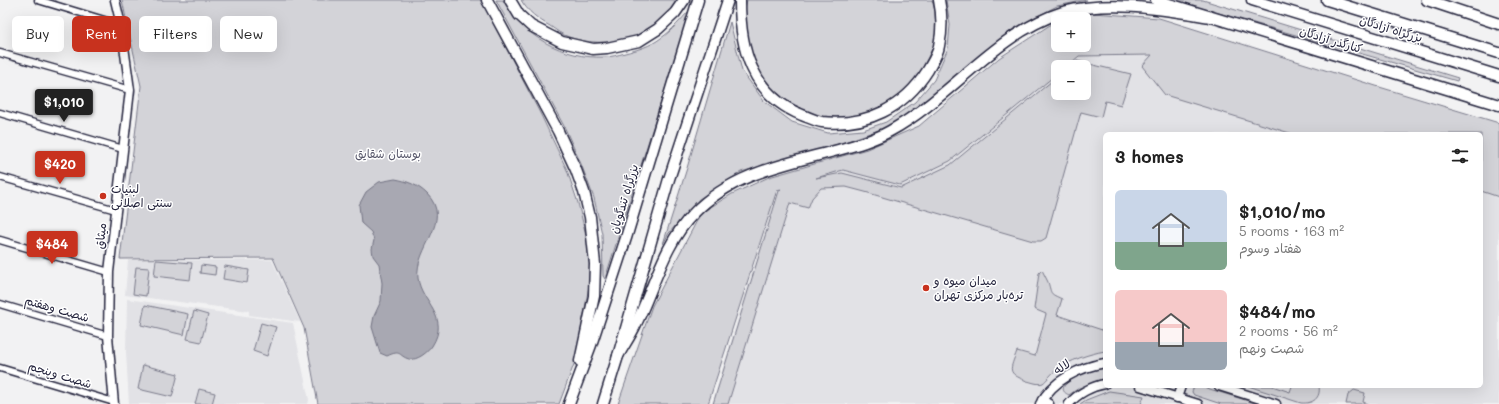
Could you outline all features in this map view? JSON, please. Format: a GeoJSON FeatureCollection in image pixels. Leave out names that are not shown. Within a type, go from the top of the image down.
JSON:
{"type":"FeatureCollection","features":[{"type":"Feature","properties":{"kind":"main road"},"geometry":{"type":"LineString","coordinates":[[487,0],[558,130],[576,170],[590,217],[595,264],[594,296],[575,385]]}},
{"type":"Feature","properties":{"kind":"main road"},"geometry":{"type":"LineString","coordinates":[[510,0],[519,15],[531,26],[562,42],[593,49],[612,47],[639,41],[658,29],[675,13],[684,0]]}},
{"type":"Feature","properties":{"kind":"main road","name":"بزرگراه تندگویان"},"geometry":{"type":"LineString","coordinates":[[569,404],[591,345],[623,245],[698,0]]}},
{"type":"Feature","properties":{"kind":"main road"},"geometry":{"type":"LineString","coordinates":[[603,404],[669,179],[728,0]]}},
{"type":"Feature","properties":{"kind":"main road"},"geometry":{"type":"LineString","coordinates":[[740,0],[741,31],[744,47],[752,69],[764,88],[782,105],[797,113],[820,122],[846,122],[866,119],[890,108],[918,85],[931,64],[939,47],[941,26],[939,0]]}},
{"type":"Feature","properties":{"kind":"main road","name":"کنارگذر آزادگان"},"geometry":{"type":"LineString","coordinates":[[1156,0],[1499,105]]}},
{"type":"Feature","properties":{"kind":"main road","name":"بزرگراه آزادگان"},"geometry":{"type":"LineString","coordinates":[[1252,0],[1499,76]]}},
{"type":"Feature","properties":{"kind":"main road","name":"بزرگراه آزادگان"},"geometry":{"type":"LineString","coordinates":[[1327,0],[1499,53]]}},
{"type":"Feature","properties":{"kind":"main road"},"geometry":{"type":"LineString","coordinates":[[1427,0],[1499,24]]}},
{"type":"Feature","properties":{"kind":"main road"},"geometry":{"type":"LineString","coordinates":[[618,356],[636,325],[660,267],[684,224],[710,198],[728,186],[743,178],[760,172],[870,140],[890,130],[930,105],[1012,37],[1045,18],[1082,7],[1111,4],[1137,6],[1210,17]]}},
{"type":"Feature","properties":{"kind":"street"},"geometry":{"type":"LineString","coordinates":[[38,0],[91,16]]}},
{"type":"Feature","properties":{"kind":"street","name":"میثاق"},"geometry":{"type":"LineString","coordinates":[[115,0],[119,16]]}},
{"type":"Feature","properties":{"kind":"street","name":"میثاق"},"geometry":{"type":"LineString","coordinates":[[114,403],[108,336],[109,272],[130,90],[125,52]]}},
{"type":"Feature","properties":{"kind":"street"},"geometry":{"type":"LineString","coordinates":[[0,53],[130,90]]}},
{"type":"Feature","properties":{"kind":"street"},"geometry":{"type":"LineString","coordinates":[[0,113],[123,149]]}},
{"type":"Feature","properties":{"kind":"street"},"geometry":{"type":"LineString","coordinates":[[0,177],[116,210]]}},
{"type":"Feature","properties":{"kind":"street"},"geometry":{"type":"LineString","coordinates":[[0,240],[109,272]]}},
{"type":"Feature","properties":{"kind":"street","name":"شصت وهفتم"},"geometry":{"type":"LineString","coordinates":[[0,304],[108,336]]}},
{"type":"Feature","properties":{"kind":"street","name":"لاله"},"geometry":{"type":"LineString","coordinates":[[1044,403],[1066,377],[1090,365],[1103,362]]}},
{"type":"Feature","properties":{"kind":"street","name":"شصت وپنجم"},"geometry":{"type":"LineString","coordinates":[[0,368],[114,403]]}},
{"type":"Feature","properties":{"kind":"street"},"geometry":{"type":"LineString","coordinates":[[1069,404],[1083,392],[1103,384]]}},
{"type":"Feature","properties":{"kind":"street"},"geometry":{"type":"LineString","coordinates":[[1146,388],[1198,404]]}},
{"type":"Feature","properties":{"kind":"street"},"geometry":{"type":"LineString","coordinates":[[1178,398],[1180,388]]}},
{"type":"Feature","properties":{"kind":"street"},"geometry":{"type":"LineString","coordinates":[[1225,388],[1276,404]]}},
{"type":"Feature","properties":{"kind":"shaded area","name":"میدان میوه و تره‌بار مرکزی تهران"},"geometry":{"type":"Polygon","coordinates":[[[1152,55],[1375,132],[1103,132],[1103,388],[1483,388],[1483,166],[1499,170],[1499,404],[712,404],[777,190],[785,184],[843,170],[900,185],[950,161],[1051,79],[1051,100],[1091,100],[1091,60],[1074,60],[1079,56],[1152,55]]]}},
{"type":"Feature","properties":{"kind":"shaded area"},"geometry":{"type":"Polygon","coordinates":[[[395,179],[412,184],[424,191],[434,204],[436,214],[435,225],[418,267],[418,278],[420,287],[437,318],[437,335],[428,351],[415,359],[406,358],[398,353],[387,356],[380,353],[372,327],[374,316],[381,301],[382,283],[379,264],[373,256],[372,249],[374,240],[371,232],[361,223],[359,205],[366,192],[379,182],[395,179]]]}},
{"type":"Feature","properties":{"kind":"shaded area"},"geometry":{"type":"Polygon","coordinates":[[[128,260],[272,260],[300,322],[249,315],[249,311],[125,295],[128,260]]]}},
{"type":"Feature","properties":{"kind":"shaded area"},"geometry":{"type":"Polygon","coordinates":[[[127,299],[293,323],[309,400],[308,404],[129,404],[126,352],[127,299]]]}},
{"type":"Feature","properties":{"kind":"green space","name":"بوستان شقایق"},"geometry":{"type":"Polygon","coordinates":[[[122,0],[481,0],[541,115],[567,170],[578,203],[593,263],[576,359],[559,404],[318,404],[304,328],[273,258],[120,259],[141,86],[131,41],[131,16],[126,16],[122,0]]]}},
{"type":"Feature","properties":{"kind":"green space"},"geometry":{"type":"Polygon","coordinates":[[[496,0],[503,0],[511,13],[521,24],[546,43],[574,54],[589,57],[612,56],[634,51],[657,41],[669,32],[690,10],[605,279],[603,276],[602,234],[594,198],[581,164],[564,126],[496,0]]]}},
{"type":"Feature","properties":{"kind":"green space"},"geometry":{"type":"Polygon","coordinates":[[[521,0],[679,0],[675,6],[656,24],[633,38],[620,41],[589,42],[564,35],[534,15],[521,0]]]}},
{"type":"Feature","properties":{"kind":"green space"},"geometry":{"type":"Polygon","coordinates":[[[747,0],[932,0],[935,11],[936,29],[934,45],[919,75],[903,93],[886,107],[866,115],[835,118],[818,116],[786,101],[767,84],[753,57],[745,32],[745,9],[747,0]]]}},
{"type":"Feature","properties":{"kind":"green space"},"geometry":{"type":"Polygon","coordinates":[[[946,0],[1087,0],[1057,6],[1013,29],[917,110],[887,127],[842,143],[741,172],[699,199],[669,233],[663,244],[730,22],[742,71],[764,101],[792,122],[828,133],[863,130],[886,122],[915,102],[934,80],[948,48],[950,25],[946,0]]]}},
{"type":"Feature","properties":{"kind":"green space"},"geometry":{"type":"Polygon","coordinates":[[[1173,0],[1203,0],[1458,78],[1457,81],[1173,0]]]}},
{"type":"Feature","properties":{"kind":"green space"},"geometry":{"type":"Polygon","coordinates":[[[1091,14],[1159,18],[1499,123],[1499,197],[1483,192],[1483,132],[1286,132],[1165,95],[1142,66],[1152,55],[1079,56],[1074,60],[1051,60],[1051,79],[950,161],[900,185],[843,170],[816,178],[842,173],[901,188],[950,165],[1051,82],[1051,100],[1091,100],[1091,64],[1131,74],[1121,105],[1105,101],[1101,117],[1081,112],[1046,238],[1041,241],[1033,241],[846,187],[821,188],[812,198],[808,208],[790,203],[728,404],[713,404],[779,191],[781,189],[777,190],[708,404],[618,404],[652,306],[701,213],[732,194],[769,177],[867,149],[919,126],[999,58],[1050,25],[1051,52],[1091,52],[1091,14]]]}},
{"type":"Feature","properties":{"kind":"green space"},"geometry":{"type":"Polygon","coordinates":[[[156,260],[192,263],[190,280],[154,276],[156,260]]]}},
{"type":"Feature","properties":{"kind":"green space"},"geometry":{"type":"Polygon","coordinates":[[[201,265],[216,267],[215,275],[200,273],[201,265]]]}},
{"type":"Feature","properties":{"kind":"green space"},"geometry":{"type":"Polygon","coordinates":[[[225,266],[249,270],[247,283],[223,279],[225,266]]]}},
{"type":"Feature","properties":{"kind":"green space"},"geometry":{"type":"Polygon","coordinates":[[[136,267],[149,268],[146,296],[133,294],[136,267]]]}},
{"type":"Feature","properties":{"kind":"green space"},"geometry":{"type":"Polygon","coordinates":[[[1042,270],[1051,292],[1055,296],[1062,299],[1057,315],[1103,330],[1103,351],[1068,363],[1056,370],[1043,383],[1039,384],[1016,376],[1013,373],[1012,367],[1017,351],[1035,356],[1046,314],[1034,309],[1039,273],[1042,270]]]}},
{"type":"Feature","properties":{"kind":"green space"},"geometry":{"type":"Polygon","coordinates":[[[145,305],[188,314],[184,335],[141,325],[145,305]]]}},
{"type":"Feature","properties":{"kind":"green space"},"geometry":{"type":"Polygon","coordinates":[[[194,311],[208,315],[201,342],[187,339],[194,311]]]}},
{"type":"Feature","properties":{"kind":"green space"},"geometry":{"type":"Polygon","coordinates":[[[261,323],[276,327],[267,356],[253,351],[261,323]]]}},
{"type":"Feature","properties":{"kind":"green space"},"geometry":{"type":"Polygon","coordinates":[[[143,365],[178,374],[172,397],[138,389],[143,365]]]}},
{"type":"Feature","properties":{"kind":"green space"},"geometry":{"type":"Polygon","coordinates":[[[1103,367],[1103,379],[1079,388],[1069,395],[1064,391],[1064,387],[1068,382],[1082,374],[1103,367]]]}},
{"type":"Feature","properties":{"kind":"green space"},"geometry":{"type":"Polygon","coordinates":[[[1194,388],[1206,388],[1258,404],[1221,404],[1194,395],[1192,392],[1194,388]]]}},
{"type":"Feature","properties":{"kind":"green space"},"geometry":{"type":"Polygon","coordinates":[[[1254,388],[1278,388],[1290,392],[1291,388],[1319,388],[1319,394],[1315,399],[1309,402],[1301,403],[1254,388]]]}},
{"type":"Feature","properties":{"kind":"green space"},"geometry":{"type":"Polygon","coordinates":[[[199,389],[215,393],[212,404],[195,404],[199,389]]]}},
{"type":"Feature","properties":{"kind":"green space"},"geometry":{"type":"Polygon","coordinates":[[[1354,390],[1365,393],[1363,402],[1368,404],[1346,404],[1348,395],[1354,390]]]}},
{"type":"Feature","properties":{"kind":"green space"},"geometry":{"type":"Polygon","coordinates":[[[1109,391],[1144,396],[1141,404],[1080,404],[1109,391]]]}},
{"type":"Feature","properties":{"kind":"place","name":"لبنیات سنتی اصلانی"},"geometry":{"type":"Point","coordinates":[103,196]}},
{"type":"Feature","properties":{"kind":"place","name":"میدان میوه و تره‌بار مرکزی تهران"},"geometry":{"type":"Point","coordinates":[926,288]}}]}
